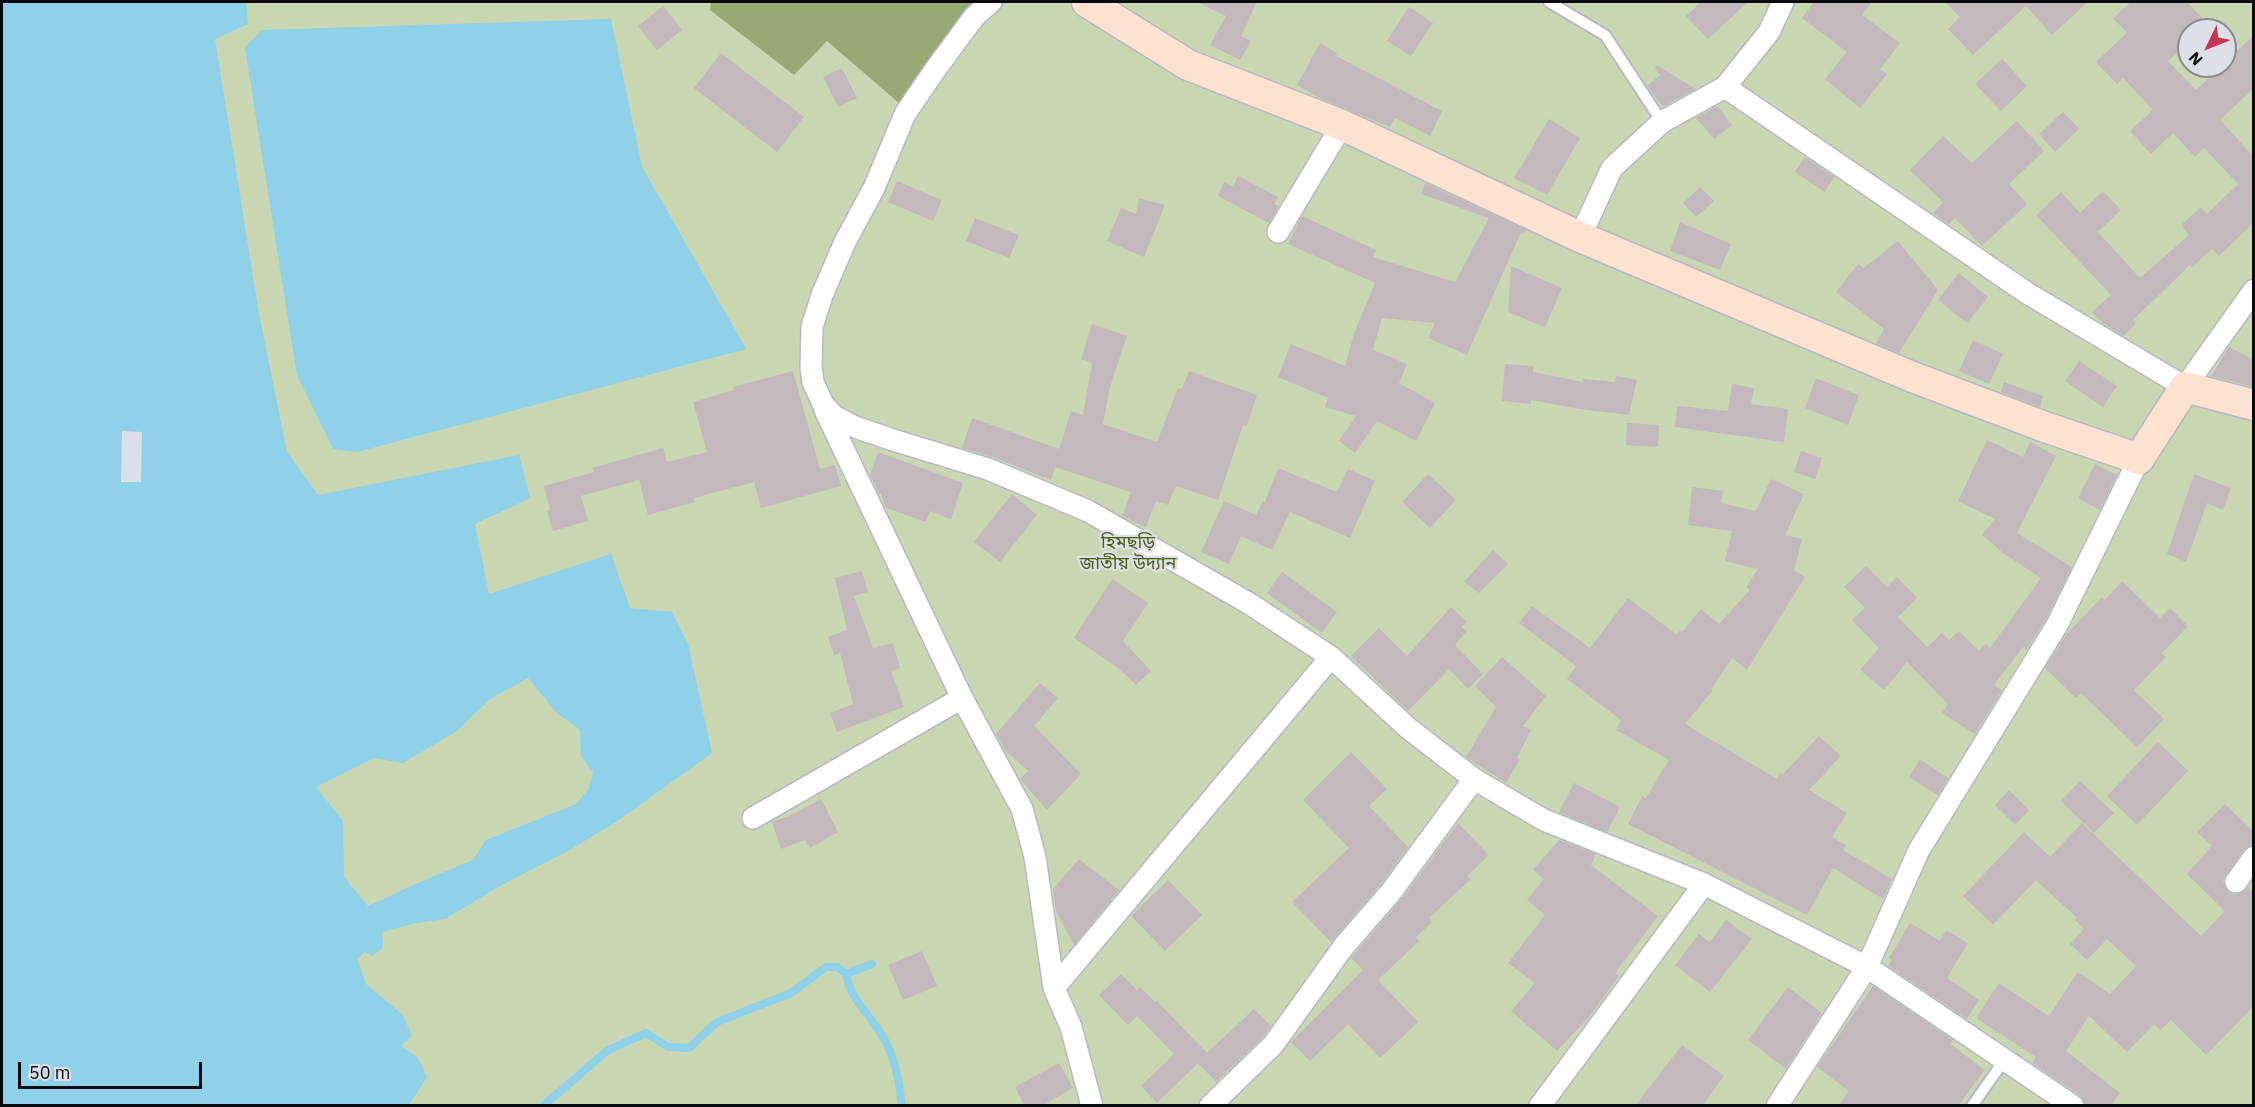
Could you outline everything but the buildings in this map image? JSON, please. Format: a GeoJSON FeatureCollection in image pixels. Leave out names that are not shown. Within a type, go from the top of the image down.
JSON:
{"type":"FeatureCollection","features":[{"type":"Feature","properties":{"kind":"street"},"geometry":{"type":"LineString","coordinates":[[991,2],[974,16],[905,114],[874,188],[845,242],[822,295],[812,327],[811,367],[813,382],[823,404],[962,698],[1022,809],[1035,857],[1054,988],[1071,1027],[1092,1106]]}},
{"type":"Feature","properties":{"kind":"street"},"geometry":{"type":"LineString","coordinates":[[1087,2],[1188,65],[1342,125],[1580,237],[1910,376],[2045,427],[2139,459]]}},
{"type":"Feature","properties":{"kind":"street"},"geometry":{"type":"LineString","coordinates":[[1580,237],[1611,168],[1662,122],[1725,87],[1769,32],[1783,2]]}},
{"type":"Feature","properties":{"kind":"street"},"geometry":{"type":"LineString","coordinates":[[1725,87],[2027,293],[2185,387],[2253,405]]}},
{"type":"Feature","properties":{"kind":"street"},"geometry":{"type":"LineString","coordinates":[[1278,232],[1342,125]]}},
{"type":"Feature","properties":{"kind":"street"},"geometry":{"type":"LineString","coordinates":[[1777,1106],[1867,967],[1919,850],[2057,625],[2139,459],[2185,387],[2253,290]]}},
{"type":"Feature","properties":{"kind":"street"},"geometry":{"type":"LineString","coordinates":[[823,404],[834,416],[855,427],[988,469],[1088,511],[1250,604],[1331,657],[1407,728],[1474,779],[1544,820],[1704,884],[1867,967],[2073,1106]]}},
{"type":"Feature","properties":{"kind":"street"},"geometry":{"type":"LineString","coordinates":[[1054,988],[1331,657]]}},
{"type":"Feature","properties":{"kind":"street"},"geometry":{"type":"LineString","coordinates":[[753,818],[962,698]]}},
{"type":"Feature","properties":{"kind":"street"},"geometry":{"type":"LineString","coordinates":[[1210,1106],[1273,1045],[1344,946],[1391,892],[1474,779]]}},
{"type":"Feature","properties":{"kind":"street"},"geometry":{"type":"LineString","coordinates":[[2236,882],[2253,857]]}},
{"type":"Feature","properties":{"kind":"street"},"geometry":{"type":"LineString","coordinates":[[1540,1106],[1704,884]]}},
{"type":"Feature","properties":{"kind":"lane"},"geometry":{"type":"LineString","coordinates":[[1549,2],[1605,35],[1662,122]]}},
{"type":"Feature","properties":{"kind":"lane"},"geometry":{"type":"LineString","coordinates":[[1972,1106],[2005,1059]]}},
{"type":"Feature","properties":{"kind":"green space","name":"হিমছড়ি জাতীয় উদ্যান"},"geometry":{"type":"Polygon","coordinates":[[[2,2],[2253,2],[2253,1105],[2,1106],[2,2]]]}},
{"type":"Feature","properties":{"kind":"green space"},"geometry":{"type":"Polygon","coordinates":[[[711,2],[992,2],[907,110],[827,41],[794,75],[710,10],[711,2]]]}},
{"type":"Feature","properties":{"kind":"water"},"geometry":{"type":"Polygon","coordinates":[[[2,2],[246,2],[248,24],[215,39],[259,314],[287,452],[318,495],[519,455],[530,498],[475,524],[489,594],[611,554],[630,608],[672,612],[688,644],[712,753],[619,820],[568,851],[500,886],[445,919],[416,923],[382,932],[383,948],[372,956],[365,952],[357,959],[366,984],[403,1015],[412,1036],[401,1046],[418,1058],[427,1077],[409,1105],[2,1106],[2,2]],[[528,678],[490,699],[457,731],[403,763],[374,758],[316,787],[343,821],[344,877],[368,906],[473,860],[486,840],[576,804],[589,788],[593,772],[581,757],[580,730],[557,713],[528,678]]]}},
{"type":"Feature","properties":{"kind":"water"},"geometry":{"type":"Polygon","coordinates":[[[611,19],[642,167],[746,349],[357,452],[333,449],[297,375],[245,48],[261,30],[611,19]]]}},
{"type":"Feature","properties":{"kind":"pier"},"geometry":{"type":"Polygon","coordinates":[[[122,431],[142,432],[141,482],[121,482],[122,431]]]}},
{"type":"Feature","properties":{"kind":"waterway"},"geometry":{"type":"LineString","coordinates":[[846,974],[872,964]]}},
{"type":"Feature","properties":{"kind":"waterway"},"geometry":{"type":"LineString","coordinates":[[543,1106],[608,1050],[646,1033],[668,1047],[689,1048],[717,1022],[791,993],[826,967],[837,967],[846,974],[855,998],[886,1042],[896,1068],[902,1106]]}}]}
